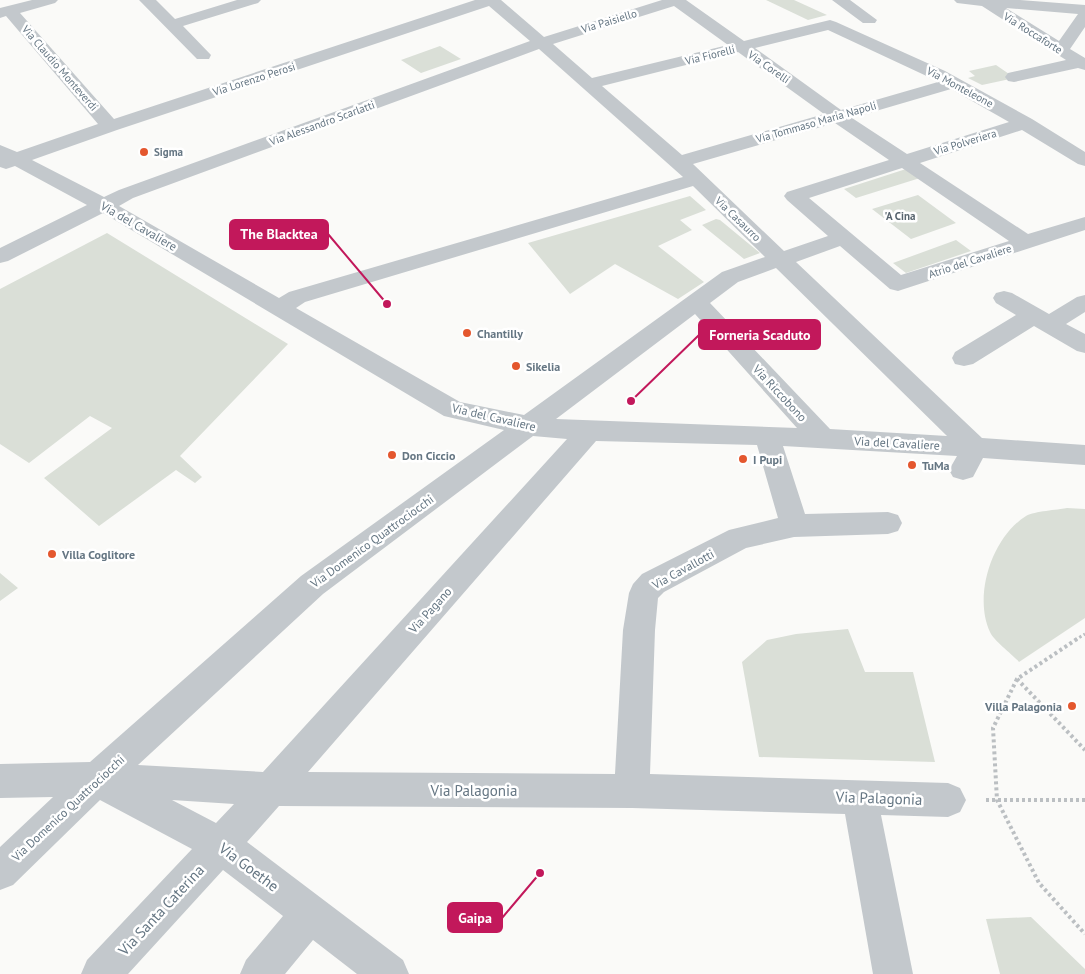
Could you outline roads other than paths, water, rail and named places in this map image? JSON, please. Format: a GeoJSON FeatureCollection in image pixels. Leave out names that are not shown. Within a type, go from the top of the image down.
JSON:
{"type":"FeatureCollection","features":[{"type":"Feature","properties":{"kind":"street"},"geometry":{"type":"LineString","coordinates":[[5,12],[50,0]]}},
{"type":"Feature","properties":{"kind":"street"},"geometry":{"type":"LineString","coordinates":[[147,0],[174,24],[203,55]]}},
{"type":"Feature","properties":{"kind":"street"},"geometry":{"type":"LineString","coordinates":[[174,24],[253,0]]}},
{"type":"Feature","properties":{"kind":"street","name":"Via Casaurro"},"geometry":{"type":"LineString","coordinates":[[492,0],[679,162],[781,259],[969,459]]}},
{"type":"Feature","properties":{"kind":"street","name":"Via Lorenzo Perosi"},"geometry":{"type":"LineString","coordinates":[[6,158],[110,126],[492,0]]}},
{"type":"Feature","properties":{"kind":"street","name":"Via Paisiello"},"geometry":{"type":"LineString","coordinates":[[541,43],[677,0]]}},
{"type":"Feature","properties":{"kind":"street","name":"Via Corelli"},"geometry":{"type":"LineString","coordinates":[[677,0],[838,116]]}},
{"type":"Feature","properties":{"kind":"street"},"geometry":{"type":"LineString","coordinates":[[840,0],[869,20]]}},
{"type":"Feature","properties":{"kind":"street"},"geometry":{"type":"LineString","coordinates":[[962,0],[1085,10]]}},
{"type":"Feature","properties":{"kind":"street","name":"Via Roccaforte"},"geometry":{"type":"LineString","coordinates":[[983,1],[1083,64]]}},
{"type":"Feature","properties":{"kind":"street","name":"Via Claudio Monteverdi"},"geometry":{"type":"LineString","coordinates":[[5,12],[110,126]]}},
{"type":"Feature","properties":{"kind":"street"},"geometry":{"type":"LineString","coordinates":[[1061,50],[1085,16]]}},
{"type":"Feature","properties":{"kind":"street","name":"Via Fiorelli"},"geometry":{"type":"LineString","coordinates":[[590,84],[830,25]]}},
{"type":"Feature","properties":{"kind":"street","name":"Via Monteleone"},"geometry":{"type":"LineString","coordinates":[[830,25],[867,40],[953,83],[1085,160]]}},
{"type":"Feature","properties":{"kind":"street","name":"Via Alessandro Scarlatti"},"geometry":{"type":"LineString","coordinates":[[0,256],[126,194],[541,43]]}},
{"type":"Feature","properties":{"kind":"street"},"geometry":{"type":"LineString","coordinates":[[1014,78],[1083,64]]}},
{"type":"Feature","properties":{"kind":"street","name":"Via Tommaso Maria Napoli"},"geometry":{"type":"LineString","coordinates":[[679,162],[953,83]]}},
{"type":"Feature","properties":{"kind":"street","name":"Atrio del Cavaliere"},"geometry":{"type":"LineString","coordinates":[[838,116],[1027,243]]}},
{"type":"Feature","properties":{"kind":"street","name":"Via Polveriera"},"geometry":{"type":"LineString","coordinates":[[906,160],[1025,124]]}},
{"type":"Feature","properties":{"kind":"street","name":"Via del Cavaliere"},"geometry":{"type":"LineString","coordinates":[[6,158],[103,205],[453,410],[529,426],[589,431],[823,439],[969,459],[1085,455]]}},
{"type":"Feature","properties":{"kind":"street","name":"Atrio del Cavaliere"},"geometry":{"type":"LineString","coordinates":[[906,160],[794,196],[898,284],[1027,243]]}},
{"type":"Feature","properties":{"kind":"street"},"geometry":{"type":"LineString","coordinates":[[279,308],[297,297],[696,179]]}},
{"type":"Feature","properties":{"kind":"street"},"geometry":{"type":"LineString","coordinates":[[1027,243],[1085,224]]}},
{"type":"Feature","properties":{"kind":"street"},"geometry":{"type":"LineString","coordinates":[[781,259],[843,238]]}},
{"type":"Feature","properties":{"kind":"street","name":"Via Domenico Quattrociocchi"},"geometry":{"type":"LineString","coordinates":[[0,872],[97,779],[312,585],[730,277],[781,259]]}},
{"type":"Feature","properties":{"kind":"street"},"geometry":{"type":"LineString","coordinates":[[1004,298],[1085,345]]}},
{"type":"Feature","properties":{"kind":"street"},"geometry":{"type":"LineString","coordinates":[[964,358],[1041,320],[1085,302]]}},
{"type":"Feature","properties":{"kind":"street","name":"Via Riccobono"},"geometry":{"type":"LineString","coordinates":[[697,303],[823,439]]}},
{"type":"Feature","properties":{"kind":"street","name":"Via Pagano"},"geometry":{"type":"LineString","coordinates":[[221,845],[589,431]]}},
{"type":"Feature","properties":{"kind":"street"},"geometry":{"type":"LineString","coordinates":[[767,436],[794,526]]}},
{"type":"Feature","properties":{"kind":"street","name":"Via Cavallotti"},"geometry":{"type":"LineString","coordinates":[[632,791],[639,630],[644,593],[652,583],[739,538],[794,526],[888,523]]}},
{"type":"Feature","properties":{"kind":"street","name":"Via Palagonia"},"geometry":{"type":"LineString","coordinates":[[0,782],[97,779],[271,788],[632,791],[948,800]]}},
{"type":"Feature","properties":{"kind":"street","name":"Via Goethe"},"geometry":{"type":"LineString","coordinates":[[97,779],[221,845],[389,974]]}},
{"type":"Feature","properties":{"kind":"street"},"geometry":{"type":"LineString","coordinates":[[860,797],[893,974]]}},
{"type":"Feature","properties":{"kind":"street","name":"Via Santa Caterina"},"geometry":{"type":"LineString","coordinates":[[101,974],[221,845]]}},
{"type":"Feature","properties":{"kind":"street"},"geometry":{"type":"LineString","coordinates":[[260,974],[310,913]]}},
{"type":"Feature","properties":{"kind":"place","name":"Sigma"},"geometry":{"type":"Point","coordinates":[144,152]}},
{"type":"Feature","properties":{"kind":"place","name":"The Blacktea"},"geometry":{"type":"Point","coordinates":[387,304]}},
{"type":"Feature","properties":{"kind":"place","name":"Chantilly"},"geometry":{"type":"Point","coordinates":[467,333]}},
{"type":"Feature","properties":{"kind":"place","name":"Sikelia"},"geometry":{"type":"Point","coordinates":[516,366]}},
{"type":"Feature","properties":{"kind":"place","name":"Forneria Scaduto"},"geometry":{"type":"Point","coordinates":[631,401]}},
{"type":"Feature","properties":{"kind":"place","name":"Don Ciccio"},"geometry":{"type":"Point","coordinates":[392,455]}},
{"type":"Feature","properties":{"kind":"place","name":"I Pupi"},"geometry":{"type":"Point","coordinates":[743,459]}},
{"type":"Feature","properties":{"kind":"place","name":"TuMa"},"geometry":{"type":"Point","coordinates":[912,465]}},
{"type":"Feature","properties":{"kind":"place","name":"Villa Coglitore"},"geometry":{"type":"Point","coordinates":[52,554]}},
{"type":"Feature","properties":{"kind":"place","name":"Villa Palagonia"},"geometry":{"type":"Point","coordinates":[1072,706]}},
{"type":"Feature","properties":{"kind":"place","name":"Gaipa"},"geometry":{"type":"Point","coordinates":[540,873]}},
{"type":"Feature","properties":{"kind":"district","name":"'A Cina"},"geometry":{"type":"Point","coordinates":[900,216]}}]}
